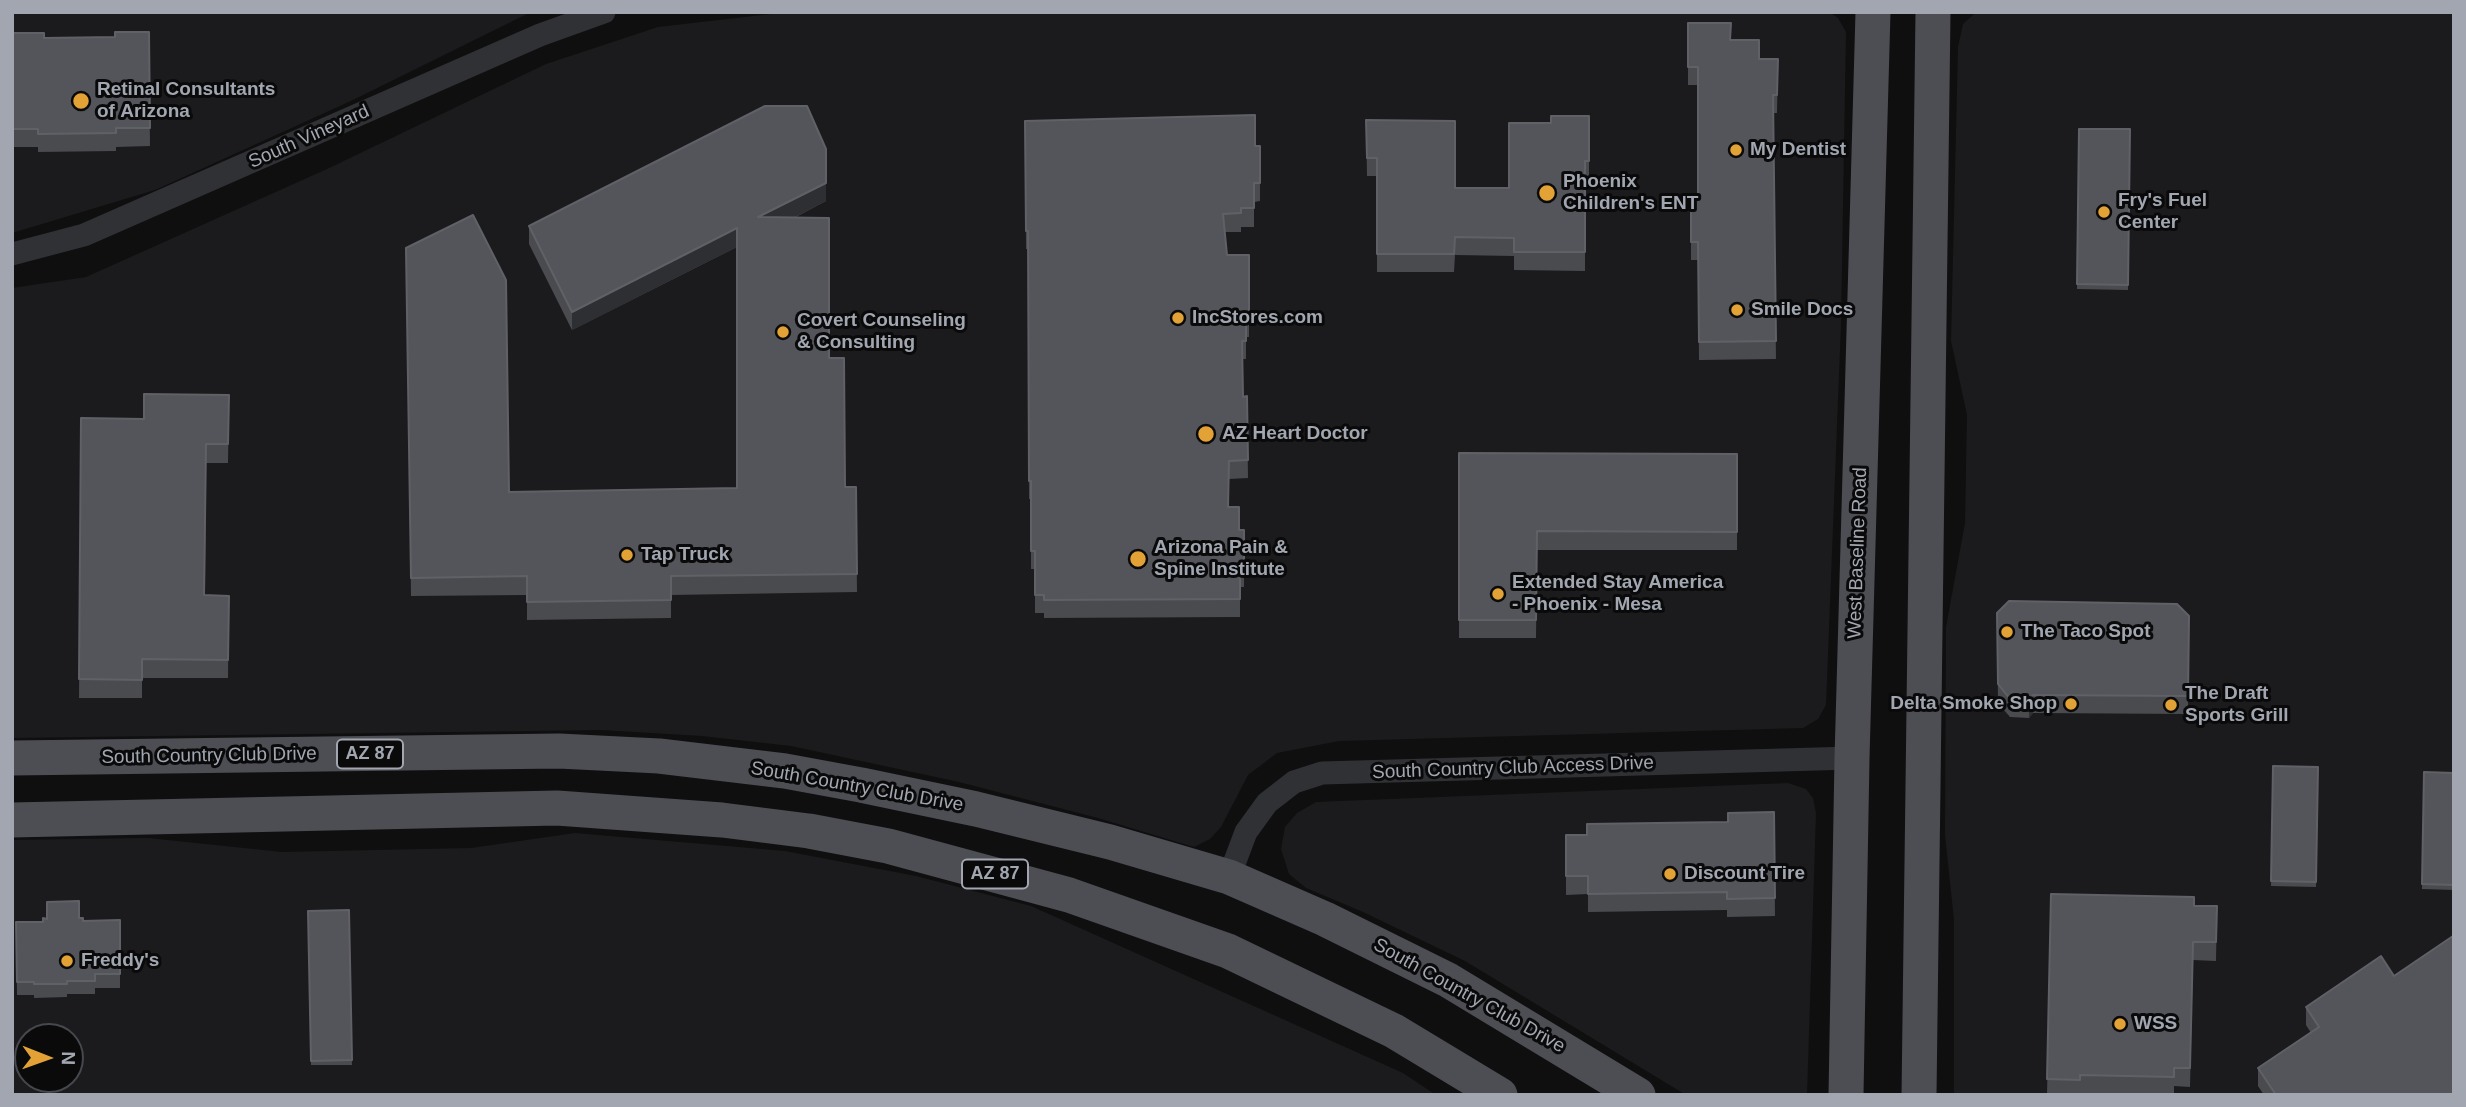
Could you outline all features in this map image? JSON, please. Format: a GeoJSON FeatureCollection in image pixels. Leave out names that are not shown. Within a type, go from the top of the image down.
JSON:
{"type":"FeatureCollection","features":[{"type":"Feature","properties":{"kind":"main road","name":"West Baseline Road"},"geometry":{"type":"LineString","coordinates":[[1846,1095],[1852,758],[1873,12]]}},
{"type":"Feature","properties":{"kind":"main road"},"geometry":{"type":"LineString","coordinates":[[1919,1095],[1933,12]]}},
{"type":"Feature","properties":{"kind":"main road","name":"South Country Club Drive"},"geometry":{"type":"LineString","coordinates":[[12,758],[533,751],[659,756],[785,771],[957,805],[1110,842],[1229,877],[1325,919],[1448,980],[1638,1095]]}},
{"type":"Feature","properties":{"kind":"main road","name":"AZ 87"},"geometry":{"type":"LineString","coordinates":[[12,820],[557,808],[722,820],[809,831],[888,846],[1069,895],[1228,951],[1390,1029],[1500,1095]]}},
{"type":"Feature","properties":{"kind":"street","name":"South Vineyard"},"geometry":{"type":"LineString","coordinates":[[12,254],[84,235],[540,35],[604,12]]}},
{"type":"Feature","properties":{"kind":"street","name":"South Country Club Access Drive"},"geometry":{"type":"LineString","coordinates":[[1229,877],[1246,832],[1267,803],[1294,782],[1322,773],[1852,758]]}},
{"type":"Feature","properties":{"kind":"shaded area"},"geometry":{"type":"Polygon","coordinates":[[[12,12],[531,12],[353,100],[155,190],[12,233],[12,12]]]}},
{"type":"Feature","properties":{"kind":"shaded area"},"geometry":{"type":"Polygon","coordinates":[[[1829,12],[1838,18],[1846,32],[1841,324],[1826,705],[1818,719],[1803,728],[1339,741],[1277,753],[1248,775],[1221,827],[1210,839],[1194,847],[1098,818],[959,782],[791,746],[702,736],[601,730],[12,738],[12,288],[86,277],[327,169],[546,64],[658,27],[771,14],[1829,12]]]}},
{"type":"Feature","properties":{"kind":"shaded area"},"geometry":{"type":"Polygon","coordinates":[[[1976,12],[2454,13],[2454,1095],[1954,1095],[1954,920],[1945,835],[1946,627],[1965,523],[1967,415],[1951,341],[1958,47],[1963,24],[1976,12]]]}},
{"type":"Feature","properties":{"kind":"shaded area"},"geometry":{"type":"Polygon","coordinates":[[[1788,783],[1806,789],[1813,798],[1816,813],[1807,1095],[1686,1095],[1465,961],[1306,888],[1289,874],[1281,849],[1285,827],[1297,813],[1316,802],[1788,783]]]}},
{"type":"Feature","properties":{"kind":"shaded area"},"geometry":{"type":"Polygon","coordinates":[[[575,833],[785,851],[916,876],[1031,906],[1403,1073],[1436,1095],[12,1095],[12,840],[148,838],[282,852],[471,848],[575,833]]]}},
{"type":"Feature","properties":{"kind":"building"},"geometry":{"type":"Polygon","coordinates":[[[1688,23],[1731,23],[1730,40],[1759,40],[1759,59],[1778,59],[1777,95],[1773,95],[1776,341],[1699,342],[1698,242],[1691,242],[1691,194],[1698,194],[1698,67],[1688,67],[1688,23]]]}},
{"type":"Feature","properties":{"kind":"building","name":"Retinal Consultants of Arizona"},"geometry":{"type":"Polygon","coordinates":[[[115,32],[149,32],[150,128],[116,128],[116,133],[38,134],[38,129],[12,129],[12,33],[44,33],[44,38],[115,37],[115,32]]]}},
{"type":"Feature","properties":{"kind":"building"},"geometry":{"type":"Polygon","coordinates":[[[765,106],[807,106],[826,149],[826,183],[758,217],[829,218],[829,358],[844,358],[845,487],[856,487],[857,574],[671,576],[671,600],[527,602],[527,576],[411,578],[406,248],[473,215],[506,280],[509,492],[737,488],[737,228],[572,312],[529,226],[765,106]]]}},
{"type":"Feature","properties":{"kind":"building"},"geometry":{"type":"Polygon","coordinates":[[[1255,115],[1255,146],[1260,146],[1260,183],[1254,183],[1254,208],[1241,208],[1241,213],[1223,214],[1227,255],[1249,255],[1249,319],[1246,319],[1246,341],[1242,341],[1243,397],[1247,396],[1248,460],[1229,461],[1228,507],[1239,507],[1239,530],[1244,530],[1244,568],[1240,568],[1240,599],[1044,600],[1044,595],[1035,595],[1035,551],[1031,551],[1025,121],[1255,115]]]}},
{"type":"Feature","properties":{"kind":"building"},"geometry":{"type":"Polygon","coordinates":[[[1551,116],[1589,116],[1589,161],[1585,161],[1585,252],[1514,252],[1514,238],[1455,237],[1454,254],[1377,254],[1377,158],[1367,158],[1366,120],[1455,121],[1455,188],[1509,188],[1509,123],[1551,123],[1551,116]]]}},
{"type":"Feature","properties":{"kind":"building","name":"Fry's Fuel Center"},"geometry":{"type":"Polygon","coordinates":[[[2079,129],[2130,129],[2128,285],[2077,284],[2079,129]]]}},
{"type":"Feature","properties":{"kind":"building"},"geometry":{"type":"Polygon","coordinates":[[[144,394],[229,395],[228,444],[206,444],[204,595],[229,596],[228,660],[142,659],[142,680],[79,679],[81,418],[144,419],[144,394]]]}},
{"type":"Feature","properties":{"kind":"building","name":"Extended Stay America - Phoenix - Mesa"},"geometry":{"type":"Polygon","coordinates":[[[1459,453],[1737,454],[1737,532],[1537,531],[1536,620],[1459,620],[1459,453]]]}},
{"type":"Feature","properties":{"kind":"building"},"geometry":{"type":"Polygon","coordinates":[[[2009,601],[2177,604],[2189,616],[2188,696],[2033,695],[2029,700],[2010,699],[1998,684],[1997,613],[2009,601]]]}},
{"type":"Feature","properties":{"kind":"building"},"geometry":{"type":"Polygon","coordinates":[[[2273,766],[2318,767],[2316,882],[2271,881],[2273,766]]]}},
{"type":"Feature","properties":{"kind":"building"},"geometry":{"type":"Polygon","coordinates":[[[2424,772],[2454,773],[2454,885],[2422,884],[2424,772]]]}},
{"type":"Feature","properties":{"kind":"building","name":"Discount Tire"},"geometry":{"type":"Polygon","coordinates":[[[1774,812],[1775,898],[1727,899],[1727,892],[1588,894],[1588,876],[1566,876],[1566,835],[1587,835],[1587,824],[1728,822],[1728,813],[1774,812]]]}},
{"type":"Feature","properties":{"kind":"building","name":"WSS"},"geometry":{"type":"Polygon","coordinates":[[[2051,894],[2194,897],[2194,906],[2217,906],[2216,942],[2193,942],[2190,1068],[2174,1068],[2174,1077],[2080,1075],[2080,1080],[2047,1079],[2051,894]]]}},
{"type":"Feature","properties":{"kind":"building","name":"Freddy's"},"geometry":{"type":"Polygon","coordinates":[[[79,901],[79,918],[83,918],[83,921],[120,920],[120,974],[95,974],[95,981],[67,981],[67,984],[17,982],[16,922],[43,922],[43,918],[47,919],[47,902],[79,901]]]}},
{"type":"Feature","properties":{"kind":"building"},"geometry":{"type":"Polygon","coordinates":[[[349,910],[352,1060],[311,1061],[308,911],[349,910]]]}},
{"type":"Feature","properties":{"kind":"building"},"geometry":{"type":"Polygon","coordinates":[[[2453,936],[2454,1095],[2276,1095],[2258,1068],[2319,1027],[2306,1007],[2381,956],[2394,976],[2453,936]]]}},
{"type":"Feature","properties":{"kind":"place","name":"Retinal Consultants of Arizona"},"geometry":{"type":"Point","coordinates":[81,101]}},
{"type":"Feature","properties":{"kind":"place","name":"My Dentist"},"geometry":{"type":"Point","coordinates":[1736,150]}},
{"type":"Feature","properties":{"kind":"place","name":"Phoenix Children's ENT"},"geometry":{"type":"Point","coordinates":[1547,193]}},
{"type":"Feature","properties":{"kind":"place","name":"Fry's Fuel Center"},"geometry":{"type":"Point","coordinates":[2104,212]}},
{"type":"Feature","properties":{"kind":"place","name":"Smile Docs"},"geometry":{"type":"Point","coordinates":[1737,310]}},
{"type":"Feature","properties":{"kind":"place","name":"IncStores.com"},"geometry":{"type":"Point","coordinates":[1178,318]}},
{"type":"Feature","properties":{"kind":"place","name":"Covert Counseling & Consulting"},"geometry":{"type":"Point","coordinates":[783,332]}},
{"type":"Feature","properties":{"kind":"place","name":"AZ Heart Doctor"},"geometry":{"type":"Point","coordinates":[1206,434]}},
{"type":"Feature","properties":{"kind":"place","name":"Tap Truck"},"geometry":{"type":"Point","coordinates":[627,555]}},
{"type":"Feature","properties":{"kind":"place","name":"Arizona Pain & Spine Institute"},"geometry":{"type":"Point","coordinates":[1138,559]}},
{"type":"Feature","properties":{"kind":"place","name":"Extended Stay America - Phoenix - Mesa"},"geometry":{"type":"Point","coordinates":[1498,594]}},
{"type":"Feature","properties":{"kind":"place","name":"The Taco Spot"},"geometry":{"type":"Point","coordinates":[2007,632]}},
{"type":"Feature","properties":{"kind":"place","name":"Delta Smoke Shop"},"geometry":{"type":"Point","coordinates":[2071,704]}},
{"type":"Feature","properties":{"kind":"place","name":"The Draft Sports Grill"},"geometry":{"type":"Point","coordinates":[2171,705]}},
{"type":"Feature","properties":{"kind":"place","name":"Discount Tire"},"geometry":{"type":"Point","coordinates":[1670,874]}},
{"type":"Feature","properties":{"kind":"place","name":"Freddy's"},"geometry":{"type":"Point","coordinates":[67,961]}},
{"type":"Feature","properties":{"kind":"place","name":"WSS"},"geometry":{"type":"Point","coordinates":[2120,1024]}}]}
